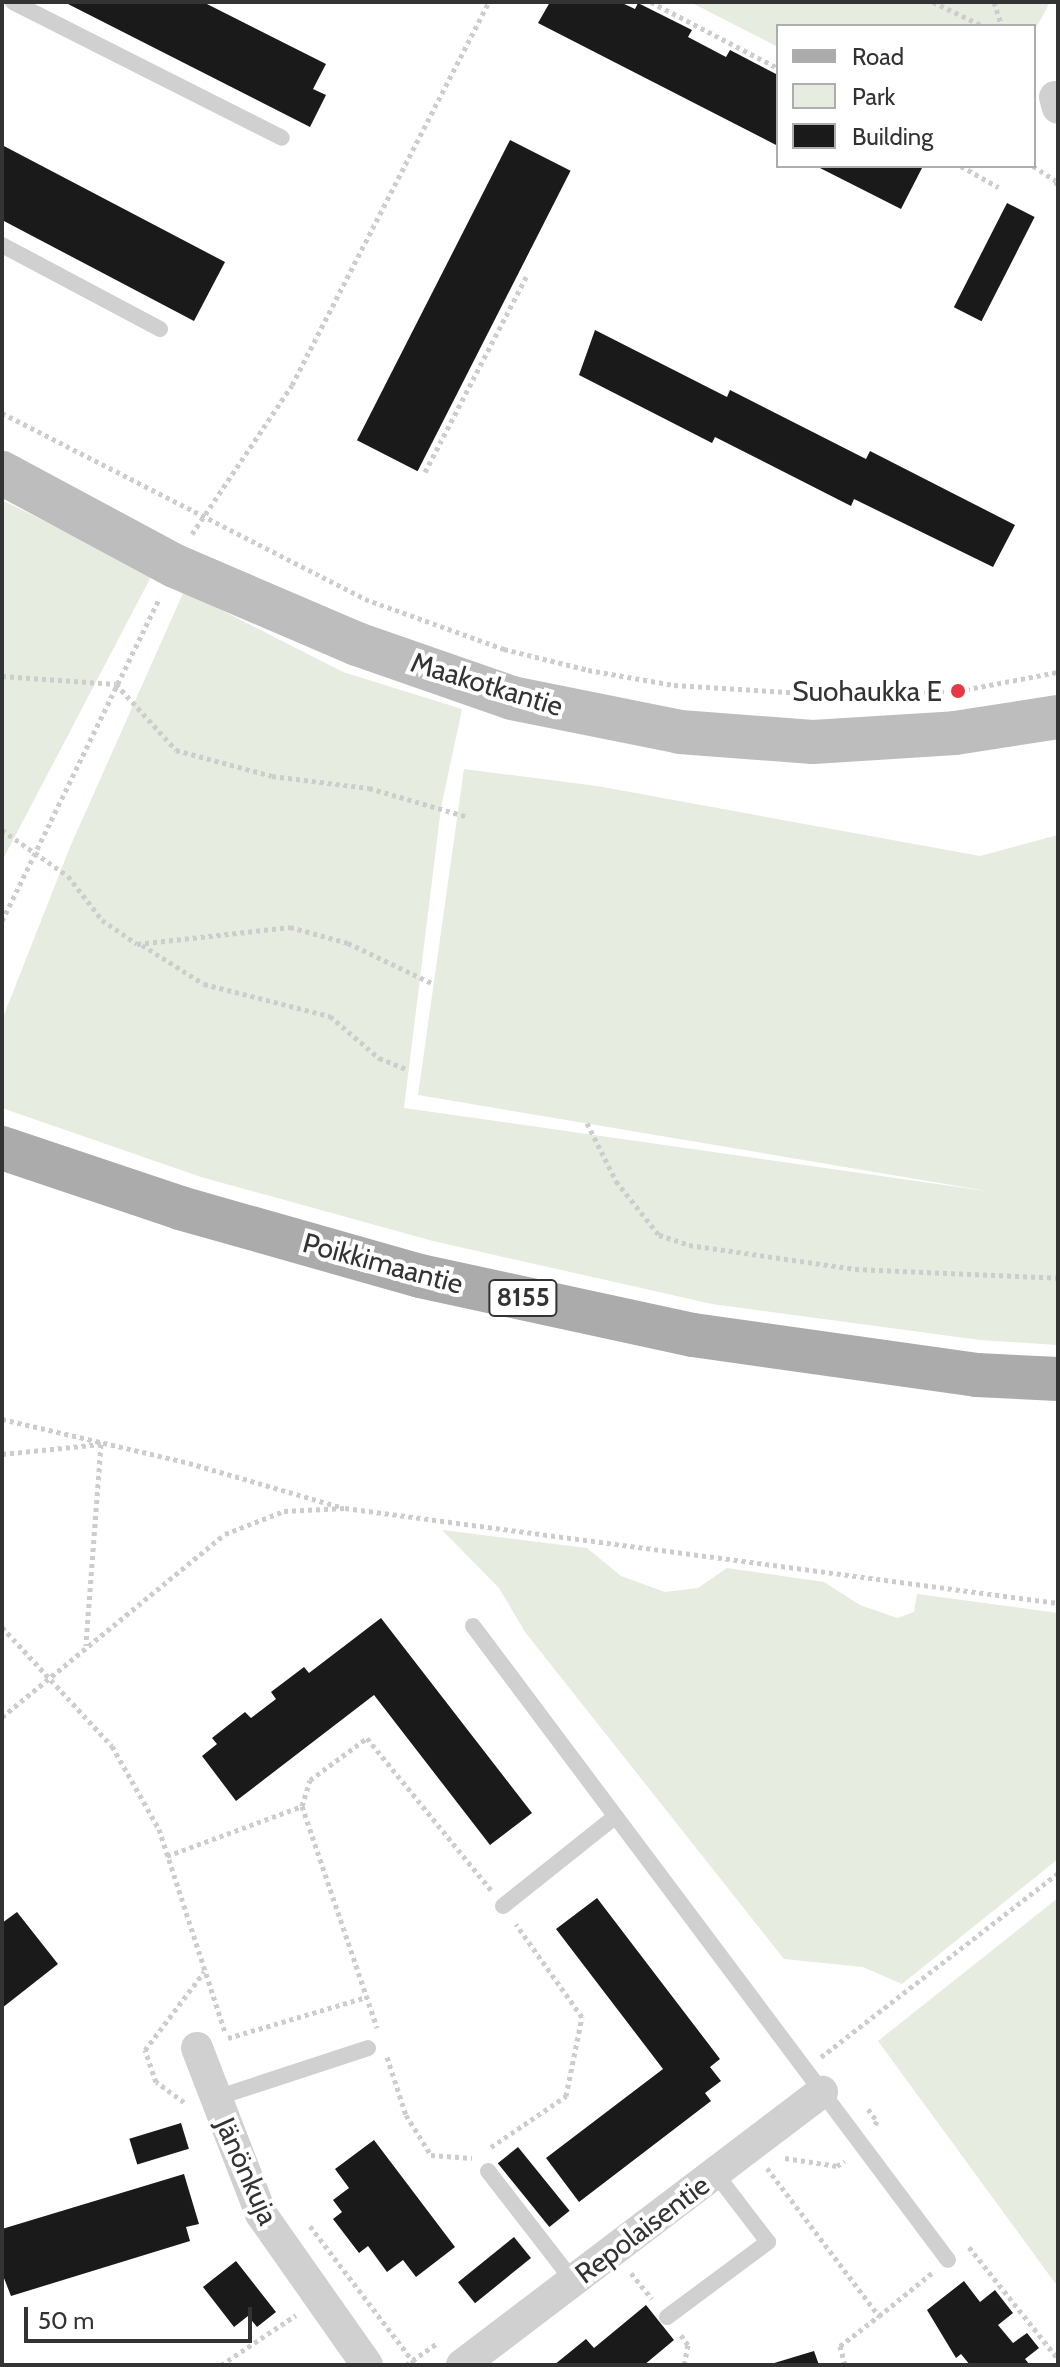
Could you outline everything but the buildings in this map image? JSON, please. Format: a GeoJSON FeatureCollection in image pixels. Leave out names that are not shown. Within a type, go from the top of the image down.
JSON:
{"type":"FeatureCollection","features":[{"type":"Feature","properties":{"kind":"main road","name":"Poikkimaantie"},"geometry":{"type":"LineString","coordinates":[[2,1148],[180,1208],[435,1279],[693,1335],[977,1375],[1058,1379]]}},
{"type":"Feature","properties":{"kind":"street","name":"Maakotkantie"},"geometry":{"type":"LineString","coordinates":[[2,473],[175,566],[357,644],[512,698],[680,732],[813,742],[955,733],[1058,717]]}},
{"type":"Feature","properties":{"kind":"street","name":"Jänönkuja"},"geometry":{"type":"LineString","coordinates":[[197,2048],[230,2093],[261,2214],[367,2365]]}},
{"type":"Feature","properties":{"kind":"street","name":"Repolaisentie"},"geometry":{"type":"LineString","coordinates":[[462,2365],[822,2092]]}},
{"type":"Feature","properties":{"kind":"lane"},"geometry":{"type":"LineString","coordinates":[[13,2],[282,138]]}},
{"type":"Feature","properties":{"kind":"lane"},"geometry":{"type":"LineString","coordinates":[[2,245],[160,329]]}},
{"type":"Feature","properties":{"kind":"lane"},"geometry":{"type":"LineString","coordinates":[[473,1626],[948,2260]]}},
{"type":"Feature","properties":{"kind":"lane"},"geometry":{"type":"LineString","coordinates":[[503,1906],[616,1816]]}},
{"type":"Feature","properties":{"kind":"lane"},"geometry":{"type":"LineString","coordinates":[[230,2093],[375,2046]]}},
{"type":"Feature","properties":{"kind":"lane"},"geometry":{"type":"LineString","coordinates":[[488,2171],[573,2281]]}},
{"type":"Feature","properties":{"kind":"lane"},"geometry":{"type":"LineString","coordinates":[[667,2317],[768,2242],[715,2173]]}},
{"type":"Feature","properties":{"kind":"path"},"geometry":{"type":"LineString","coordinates":[[2,921],[31,853],[201,516],[292,385],[489,2]]}},
{"type":"Feature","properties":{"kind":"path"},"geometry":{"type":"LineString","coordinates":[[651,2],[776,67]]}},
{"type":"Feature","properties":{"kind":"path"},"geometry":{"type":"LineString","coordinates":[[933,2],[979,24]]}},
{"type":"Feature","properties":{"kind":"path"},"geometry":{"type":"LineString","coordinates":[[994,2],[1001,24]]}},
{"type":"Feature","properties":{"kind":"path"},"geometry":{"type":"LineString","coordinates":[[965,168],[998,187]]}},
{"type":"Feature","properties":{"kind":"path"},"geometry":{"type":"LineString","coordinates":[[1036,168],[1056,181],[1058,189]]}},
{"type":"Feature","properties":{"kind":"path"},"geometry":{"type":"LineString","coordinates":[[425,472],[526,277]]}},
{"type":"Feature","properties":{"kind":"path"},"geometry":{"type":"LineString","coordinates":[[2,413],[365,599],[504,649],[588,670],[674,685],[852,696],[958,691],[1058,672]]}},
{"type":"Feature","properties":{"kind":"path"},"geometry":{"type":"LineString","coordinates":[[2,676],[116,684],[176,750],[272,776],[369,788],[468,817]]}},
{"type":"Feature","properties":{"kind":"path"},"geometry":{"type":"LineString","coordinates":[[2,830],[68,876],[102,920],[204,984],[330,1016],[379,1058],[408,1070]]}},
{"type":"Feature","properties":{"kind":"path"},"geometry":{"type":"LineString","coordinates":[[142,944],[290,927],[348,943],[434,984]]}},
{"type":"Feature","properties":{"kind":"path"},"geometry":{"type":"LineString","coordinates":[[587,1123],[616,1181],[659,1235],[689,1245],[855,1269],[1058,1278]]}},
{"type":"Feature","properties":{"kind":"path"},"geometry":{"type":"LineString","coordinates":[[2,1419],[345,1508],[1058,1603]]}},
{"type":"Feature","properties":{"kind":"path"},"geometry":{"type":"LineString","coordinates":[[2,1454],[101,1444]]}},
{"type":"Feature","properties":{"kind":"path"},"geometry":{"type":"LineString","coordinates":[[85,1646],[101,1444]]}},
{"type":"Feature","properties":{"kind":"path"},"geometry":{"type":"LineString","coordinates":[[2,1717],[225,1534],[284,1511],[345,1508]]}},
{"type":"Feature","properties":{"kind":"path"},"geometry":{"type":"LineString","coordinates":[[2,1627],[112,1746],[159,1829],[228,2038],[230,2093]]}},
{"type":"Feature","properties":{"kind":"path"},"geometry":{"type":"LineString","coordinates":[[379,2033],[302,1806],[310,1780],[367,1738],[503,1906],[582,2017],[566,2096],[488,2149]]}},
{"type":"Feature","properties":{"kind":"path"},"geometry":{"type":"LineString","coordinates":[[167,1856],[302,1806]]}},
{"type":"Feature","properties":{"kind":"path"},"geometry":{"type":"LineString","coordinates":[[825,2055],[1058,1873]]}},
{"type":"Feature","properties":{"kind":"path"},"geometry":{"type":"LineString","coordinates":[[180,2001],[204,1971]]}},
{"type":"Feature","properties":{"kind":"path"},"geometry":{"type":"LineString","coordinates":[[228,2038],[366,1997]]}},
{"type":"Feature","properties":{"kind":"path"},"geometry":{"type":"LineString","coordinates":[[375,2046],[406,2115],[431,2155],[475,2158]]}},
{"type":"Feature","properties":{"kind":"path"},"geometry":{"type":"LineString","coordinates":[[762,2161],[879,2316]]}},
{"type":"Feature","properties":{"kind":"path"},"geometry":{"type":"LineString","coordinates":[[301,2216],[416,2365]]}},
{"type":"Feature","properties":{"kind":"path"},"geometry":{"type":"LineString","coordinates":[[845,2365],[840,2346],[968,2246],[1058,2359]]}},
{"type":"Feature","properties":{"kind":"path"},"geometry":{"type":"LineString","coordinates":[[221,2365],[300,2311]]}},
{"type":"Feature","properties":{"kind":"green space"},"geometry":{"type":"Polygon","coordinates":[[[690,2],[1050,2],[1036,28],[1036,24],[776,24],[776,46],[690,2]]]}},
{"type":"Feature","properties":{"kind":"green space"},"geometry":{"type":"Polygon","coordinates":[[[2,500],[152,575],[2,861],[2,500]]]}},
{"type":"Feature","properties":{"kind":"green space"},"geometry":{"type":"Polygon","coordinates":[[[184,591],[343,672],[462,709],[441,808],[404,1108],[993,1192],[418,1095],[464,769],[597,786],[980,856],[1058,835],[1058,1345],[980,1340],[712,1304],[433,1241],[201,1177],[2,1108],[2,1020],[70,847],[184,591]]]}},
{"type":"Feature","properties":{"kind":"green space"},"geometry":{"type":"Polygon","coordinates":[[[442,1530],[587,1548],[621,1576],[665,1592],[698,1588],[727,1568],[824,1582],[860,1605],[897,1618],[914,1612],[917,1594],[1058,1613],[1058,1859],[902,1984],[863,1967],[784,1959],[525,1632],[499,1588],[442,1530]]]}},
{"type":"Feature","properties":{"kind":"green space"},"geometry":{"type":"Polygon","coordinates":[[[1058,1898],[1058,2287],[878,2041],[1058,1898]]]}},
{"type":"Feature","properties":{"kind":"place","name":"Suohaukka E"},"geometry":{"type":"Point","coordinates":[958,691]}}]}
